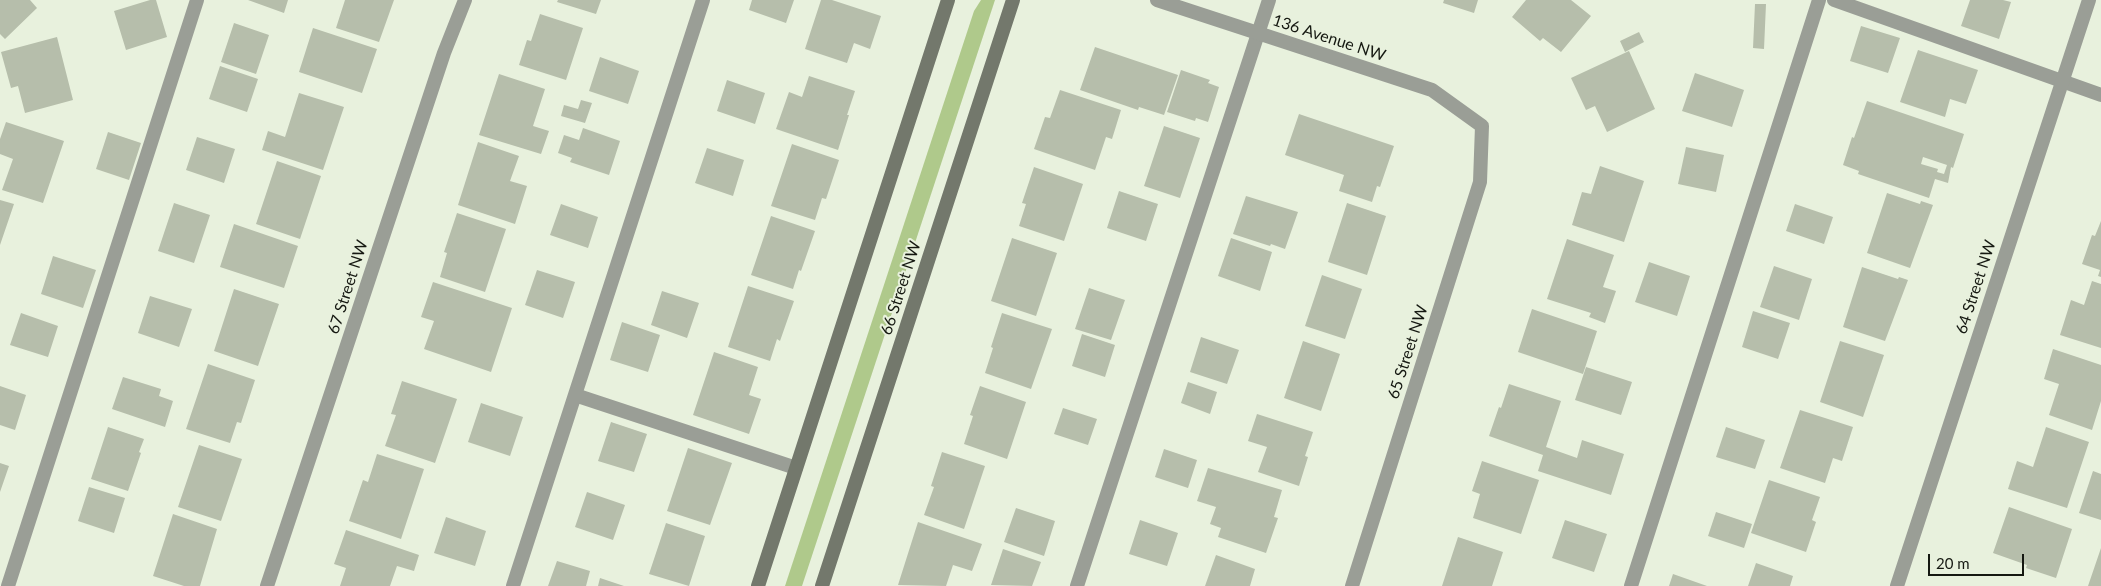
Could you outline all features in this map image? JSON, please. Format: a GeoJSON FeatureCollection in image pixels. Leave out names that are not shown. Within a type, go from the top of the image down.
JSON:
{"type":"FeatureCollection","features":[{"type":"Feature","properties":{"kind":"main road"},"geometry":{"type":"LineString","coordinates":[[758,586],[948,0]]}},
{"type":"Feature","properties":{"kind":"main road","name":"66 Street NW"},"geometry":{"type":"LineString","coordinates":[[822,586],[1014,0]]}},
{"type":"Feature","properties":{"kind":"street"},"geometry":{"type":"LineString","coordinates":[[8,586],[197,0]]}},
{"type":"Feature","properties":{"kind":"street","name":"67 Street NW"},"geometry":{"type":"LineString","coordinates":[[267,586],[444,53],[465,0]]}},
{"type":"Feature","properties":{"kind":"street"},"geometry":{"type":"LineString","coordinates":[[513,586],[703,0]]}},
{"type":"Feature","properties":{"kind":"street","name":"136 Avenue NW"},"geometry":{"type":"LineString","coordinates":[[1157,0],[1432,90],[1482,126]]}},
{"type":"Feature","properties":{"kind":"street"},"geometry":{"type":"LineString","coordinates":[[1077,586],[1269,0]]}},
{"type":"Feature","properties":{"kind":"street"},"geometry":{"type":"LineString","coordinates":[[1631,586],[1819,0]]}},
{"type":"Feature","properties":{"kind":"street"},"geometry":{"type":"LineString","coordinates":[[1834,0],[2101,95]]}},
{"type":"Feature","properties":{"kind":"street","name":"64 Street NW"},"geometry":{"type":"LineString","coordinates":[[1897,586],[2089,0]]}},
{"type":"Feature","properties":{"kind":"street","name":"65 Street NW"},"geometry":{"type":"LineString","coordinates":[[1352,586],[1480,182],[1482,126]]}},
{"type":"Feature","properties":{"kind":"street"},"geometry":{"type":"LineString","coordinates":[[575,395],[796,468]]}},
{"type":"Feature","properties":{"kind":"green space"},"geometry":{"type":"Polygon","coordinates":[[[981,0],[995,0],[802,586],[785,586],[974,11],[981,0]]]}},
{"type":"Feature","properties":{"kind":"building"},"geometry":{"type":"Polygon","coordinates":[[[0,0],[30,0],[37,8],[5,39],[0,34],[0,0]]]}},
{"type":"Feature","properties":{"kind":"building"},"geometry":{"type":"Polygon","coordinates":[[[150,0],[156,0],[167,37],[126,50],[114,11],[150,0]]]}},
{"type":"Feature","properties":{"kind":"building"},"geometry":{"type":"Polygon","coordinates":[[[248,0],[288,0],[284,13],[248,0]]]}},
{"type":"Feature","properties":{"kind":"building"},"geometry":{"type":"Polygon","coordinates":[[[345,0],[394,0],[379,42],[336,28],[345,0]]]}},
{"type":"Feature","properties":{"kind":"building"},"geometry":{"type":"Polygon","coordinates":[[[558,0],[601,0],[596,14],[557,2],[558,0]]]}},
{"type":"Feature","properties":{"kind":"building"},"geometry":{"type":"Polygon","coordinates":[[[752,0],[794,0],[786,23],[749,10],[752,0]]]}},
{"type":"Feature","properties":{"kind":"building"},"geometry":{"type":"Polygon","coordinates":[[[821,0],[832,0],[881,16],[870,49],[854,43],[847,63],[805,49],[821,0]]]}},
{"type":"Feature","properties":{"kind":"building"},"geometry":{"type":"Polygon","coordinates":[[[1444,0],[1478,0],[1474,13],[1443,3],[1444,0]]]}},
{"type":"Feature","properties":{"kind":"building"},"geometry":{"type":"Polygon","coordinates":[[[1526,0],[1571,0],[1591,16],[1561,52],[1543,38],[1540,41],[1512,17],[1526,0]]]}},
{"type":"Feature","properties":{"kind":"building"},"geometry":{"type":"Polygon","coordinates":[[[1970,0],[2003,0],[2011,2],[1999,39],[1961,26],[1970,0]]]}},
{"type":"Feature","properties":{"kind":"building"},"geometry":{"type":"Polygon","coordinates":[[[1755,4],[1766,4],[1764,49],[1753,48],[1755,4]]]}},
{"type":"Feature","properties":{"kind":"building"},"geometry":{"type":"Polygon","coordinates":[[[540,14],[583,28],[566,80],[519,65],[527,40],[531,41],[540,14]]]}},
{"type":"Feature","properties":{"kind":"building"},"geometry":{"type":"Polygon","coordinates":[[[234,23],[269,35],[256,74],[221,62],[234,23]]]}},
{"type":"Feature","properties":{"kind":"building"},"geometry":{"type":"Polygon","coordinates":[[[1861,26],[1900,38],[1888,73],[1850,61],[1861,26]]]}},
{"type":"Feature","properties":{"kind":"building"},"geometry":{"type":"Polygon","coordinates":[[[313,28],[377,49],[362,93],[299,72],[313,28]]]}},
{"type":"Feature","properties":{"kind":"building"},"geometry":{"type":"Polygon","coordinates":[[[1639,32],[1644,42],[1625,52],[1620,41],[1639,32]]]}},
{"type":"Feature","properties":{"kind":"building"},"geometry":{"type":"Polygon","coordinates":[[[57,37],[73,100],[25,113],[18,86],[11,88],[1,52],[57,37]]]}},
{"type":"Feature","properties":{"kind":"building"},"geometry":{"type":"Polygon","coordinates":[[[1095,47],[1178,75],[1164,115],[1139,107],[1138,110],[1080,90],[1095,47]]]}},
{"type":"Feature","properties":{"kind":"building"},"geometry":{"type":"Polygon","coordinates":[[[1918,50],[1978,70],[1966,104],[1950,99],[1945,117],[1900,102],[1918,50]]]}},
{"type":"Feature","properties":{"kind":"building"},"geometry":{"type":"Polygon","coordinates":[[[1629,51],[1655,109],[1607,132],[1595,106],[1586,110],[1571,78],[1629,51]]]}},
{"type":"Feature","properties":{"kind":"building"},"geometry":{"type":"Polygon","coordinates":[[[600,57],[639,71],[628,104],[589,91],[600,57]]]}},
{"type":"Feature","properties":{"kind":"building"},"geometry":{"type":"Polygon","coordinates":[[[220,66],[258,79],[247,112],[209,99],[220,66]]]}},
{"type":"Feature","properties":{"kind":"building"},"geometry":{"type":"Polygon","coordinates":[[[1181,70],[1210,80],[1208,83],[1219,87],[1208,122],[1196,118],[1195,121],[1167,112],[1181,70]]]}},
{"type":"Feature","properties":{"kind":"building"},"geometry":{"type":"Polygon","coordinates":[[[1695,73],[1744,90],[1732,127],[1682,111],[1695,73]]]}},
{"type":"Feature","properties":{"kind":"building"},"geometry":{"type":"Polygon","coordinates":[[[499,74],[545,89],[533,126],[549,131],[541,154],[479,135],[499,74]]]}},
{"type":"Feature","properties":{"kind":"building"},"geometry":{"type":"Polygon","coordinates":[[[809,76],[855,91],[838,150],[776,129],[789,92],[802,97],[809,76]]]}},
{"type":"Feature","properties":{"kind":"building"},"geometry":{"type":"Polygon","coordinates":[[[727,80],[765,93],[755,124],[717,111],[727,80]]]}},
{"type":"Feature","properties":{"kind":"building"},"geometry":{"type":"Polygon","coordinates":[[[1060,90],[1121,110],[1112,139],[1106,137],[1095,170],[1034,149],[1045,117],[1050,118],[1060,90]]]}},
{"type":"Feature","properties":{"kind":"building"},"geometry":{"type":"Polygon","coordinates":[[[299,93],[344,107],[323,170],[262,150],[268,131],[285,137],[299,93]]]}},
{"type":"Feature","properties":{"kind":"building"},"geometry":{"type":"Polygon","coordinates":[[[581,100],[592,103],[585,123],[561,116],[564,105],[578,109],[581,100]]]}},
{"type":"Feature","properties":{"kind":"building"},"geometry":{"type":"Polygon","coordinates":[[[1867,101],[1964,134],[1953,168],[1951,167],[1948,183],[1935,179],[1929,198],[1858,174],[1859,171],[1843,165],[1852,137],[1854,138],[1867,101]],[[1923,157],[1921,164],[1938,169],[1937,172],[1944,174],[1947,165],[1923,157]]]}},
{"type":"Feature","properties":{"kind":"building"},"geometry":{"type":"Polygon","coordinates":[[[1299,114],[1394,146],[1380,187],[1377,186],[1372,202],[1339,191],[1344,175],[1285,155],[1299,114]]]}},
{"type":"Feature","properties":{"kind":"building"},"geometry":{"type":"Polygon","coordinates":[[[6,122],[64,141],[43,203],[2,190],[13,159],[0,154],[0,139],[6,122]]]}},
{"type":"Feature","properties":{"kind":"building"},"geometry":{"type":"Polygon","coordinates":[[[1164,126],[1200,138],[1180,198],[1144,186],[1164,126]]]}},
{"type":"Feature","properties":{"kind":"building"},"geometry":{"type":"Polygon","coordinates":[[[583,128],[620,141],[609,175],[570,162],[572,158],[558,153],[564,135],[579,140],[583,128]]]}},
{"type":"Feature","properties":{"kind":"building"},"geometry":{"type":"Polygon","coordinates":[[[108,132],[141,143],[129,180],[96,169],[108,132]]]}},
{"type":"Feature","properties":{"kind":"building"},"geometry":{"type":"Polygon","coordinates":[[[197,137],[235,149],[224,183],[186,170],[197,137]]]}},
{"type":"Feature","properties":{"kind":"building"},"geometry":{"type":"Polygon","coordinates":[[[478,142],[519,156],[510,181],[527,186],[515,224],[458,205],[478,142]]]}},
{"type":"Feature","properties":{"kind":"building"},"geometry":{"type":"Polygon","coordinates":[[[792,144],[839,160],[826,199],[822,198],[815,220],[771,206],[792,144]]]}},
{"type":"Feature","properties":{"kind":"building"},"geometry":{"type":"Polygon","coordinates":[[[1686,147],[1724,155],[1716,192],[1678,184],[1686,147]]]}},
{"type":"Feature","properties":{"kind":"building"},"geometry":{"type":"Polygon","coordinates":[[[707,148],[744,160],[733,196],[695,183],[707,148]]]}},
{"type":"Feature","properties":{"kind":"building"},"geometry":{"type":"Polygon","coordinates":[[[277,161],[321,176],[300,239],[256,224],[277,161]]]}},
{"type":"Feature","properties":{"kind":"building"},"geometry":{"type":"Polygon","coordinates":[[[1600,166],[1644,181],[1624,242],[1572,225],[1582,192],[1591,194],[1600,166]]]}},
{"type":"Feature","properties":{"kind":"building"},"geometry":{"type":"Polygon","coordinates":[[[1034,167],[1083,184],[1064,241],[1019,226],[1026,204],[1022,203],[1034,167]]]}},
{"type":"Feature","properties":{"kind":"building"},"geometry":{"type":"Polygon","coordinates":[[[1119,191],[1158,204],[1146,241],[1107,228],[1119,191]]]}},
{"type":"Feature","properties":{"kind":"building"},"geometry":{"type":"Polygon","coordinates":[[[1887,193],[1920,204],[1921,201],[1933,205],[1910,268],[1867,253],[1887,193]]]}},
{"type":"Feature","properties":{"kind":"building"},"geometry":{"type":"Polygon","coordinates":[[[1246,196],[1298,212],[1285,249],[1233,234],[1246,196]]]}},
{"type":"Feature","properties":{"kind":"building"},"geometry":{"type":"Polygon","coordinates":[[[0,200],[14,204],[0,245],[0,200]]]}},
{"type":"Feature","properties":{"kind":"building"},"geometry":{"type":"Polygon","coordinates":[[[174,203],[210,215],[194,263],[158,251],[174,203]]]}},
{"type":"Feature","properties":{"kind":"building"},"geometry":{"type":"Polygon","coordinates":[[[1347,203],[1386,216],[1367,275],[1328,262],[1347,203]]]}},
{"type":"Feature","properties":{"kind":"building"},"geometry":{"type":"Polygon","coordinates":[[[561,204],[598,217],[588,248],[550,235],[561,204]]]}},
{"type":"Feature","properties":{"kind":"building"},"geometry":{"type":"Polygon","coordinates":[[[1795,204],[1833,217],[1824,244],[1786,231],[1795,204]]]}},
{"type":"Feature","properties":{"kind":"building"},"geometry":{"type":"Polygon","coordinates":[[[457,213],[506,229],[485,292],[440,277],[447,253],[444,252],[457,213]]]}},
{"type":"Feature","properties":{"kind":"building"},"geometry":{"type":"Polygon","coordinates":[[[771,216],[815,231],[793,289],[751,275],[771,216]]]}},
{"type":"Feature","properties":{"kind":"building"},"geometry":{"type":"Polygon","coordinates":[[[2101,221],[2101,277],[2098,276],[2100,270],[2082,264],[2092,235],[2095,236],[2101,221]]]}},
{"type":"Feature","properties":{"kind":"building"},"geometry":{"type":"Polygon","coordinates":[[[234,224],[298,246],[284,288],[220,267],[234,224]]]}},
{"type":"Feature","properties":{"kind":"building"},"geometry":{"type":"Polygon","coordinates":[[[1012,238],[1057,253],[1036,316],[991,301],[1012,238]]]}},
{"type":"Feature","properties":{"kind":"building"},"geometry":{"type":"Polygon","coordinates":[[[1231,238],[1272,252],[1260,291],[1218,276],[1231,238]]]}},
{"type":"Feature","properties":{"kind":"building"},"geometry":{"type":"Polygon","coordinates":[[[1567,239],[1614,255],[1603,287],[1616,291],[1605,323],[1589,317],[1591,313],[1547,299],[1567,239]]]}},
{"type":"Feature","properties":{"kind":"building"},"geometry":{"type":"Polygon","coordinates":[[[53,256],[96,270],[83,308],[41,294],[53,256]]]}},
{"type":"Feature","properties":{"kind":"building"},"geometry":{"type":"Polygon","coordinates":[[[1649,262],[1690,276],[1677,316],[1635,302],[1649,262]]]}},
{"type":"Feature","properties":{"kind":"building"},"geometry":{"type":"Polygon","coordinates":[[[1774,266],[1812,279],[1799,320],[1760,307],[1774,266]]]}},
{"type":"Feature","properties":{"kind":"building"},"geometry":{"type":"Polygon","coordinates":[[[1862,267],[1898,279],[1899,277],[1908,280],[1885,341],[1843,327],[1862,267]]]}},
{"type":"Feature","properties":{"kind":"building"},"geometry":{"type":"Polygon","coordinates":[[[537,270],[575,282],[563,318],[525,305],[537,270]]]}},
{"type":"Feature","properties":{"kind":"building"},"geometry":{"type":"Polygon","coordinates":[[[1322,275],[1362,289],[1345,339],[1305,326],[1322,275]]]}},
{"type":"Feature","properties":{"kind":"building"},"geometry":{"type":"Polygon","coordinates":[[[2092,281],[2101,284],[2101,348],[2060,335],[2071,300],[2084,305],[2092,281]]]}},
{"type":"Feature","properties":{"kind":"building"},"geometry":{"type":"Polygon","coordinates":[[[433,282],[512,308],[491,372],[424,349],[434,321],[421,317],[433,282]]]}},
{"type":"Feature","properties":{"kind":"building"},"geometry":{"type":"Polygon","coordinates":[[[748,286],[794,301],[780,341],[777,339],[770,361],[728,347],[748,286]]]}},
{"type":"Feature","properties":{"kind":"building"},"geometry":{"type":"Polygon","coordinates":[[[1089,288],[1125,300],[1111,340],[1075,329],[1089,288]]]}},
{"type":"Feature","properties":{"kind":"building"},"geometry":{"type":"Polygon","coordinates":[[[234,289],[279,304],[258,366],[214,351],[234,289]]]}},
{"type":"Feature","properties":{"kind":"building"},"geometry":{"type":"Polygon","coordinates":[[[662,291],[699,303],[687,338],[651,325],[662,291]]]}},
{"type":"Feature","properties":{"kind":"building"},"geometry":{"type":"Polygon","coordinates":[[[150,296],[192,309],[179,347],[138,333],[150,296]]]}},
{"type":"Feature","properties":{"kind":"building"},"geometry":{"type":"Polygon","coordinates":[[[1532,309],[1597,331],[1583,374],[1518,352],[1532,309]]]}},
{"type":"Feature","properties":{"kind":"building"},"geometry":{"type":"Polygon","coordinates":[[[1753,311],[1790,323],[1778,359],[1742,347],[1753,311]]]}},
{"type":"Feature","properties":{"kind":"building"},"geometry":{"type":"Polygon","coordinates":[[[21,313],[58,326],[48,357],[10,345],[21,313]]]}},
{"type":"Feature","properties":{"kind":"building"},"geometry":{"type":"Polygon","coordinates":[[[1002,313],[1052,329],[1031,389],[985,373],[1002,313]]]}},
{"type":"Feature","properties":{"kind":"building"},"geometry":{"type":"Polygon","coordinates":[[[622,322],[660,335],[648,372],[610,360],[622,322]]]}},
{"type":"Feature","properties":{"kind":"building"},"geometry":{"type":"Polygon","coordinates":[[[1082,334],[1115,345],[1105,377],[1072,366],[1082,334]]]}},
{"type":"Feature","properties":{"kind":"building"},"geometry":{"type":"Polygon","coordinates":[[[1201,337],[1239,350],[1227,384],[1190,372],[1201,337]]]}},
{"type":"Feature","properties":{"kind":"building"},"geometry":{"type":"Polygon","coordinates":[[[1303,341],[1340,354],[1321,411],[1284,398],[1303,341]]]}},
{"type":"Feature","properties":{"kind":"building"},"geometry":{"type":"Polygon","coordinates":[[[1840,341],[1884,355],[1863,417],[1820,402],[1840,341]]]}},
{"type":"Feature","properties":{"kind":"building"},"geometry":{"type":"Polygon","coordinates":[[[2053,349],[2101,365],[2101,401],[2092,430],[2049,415],[2059,384],[2044,379],[2053,349]]]}},
{"type":"Feature","properties":{"kind":"building"},"geometry":{"type":"Polygon","coordinates":[[[714,352],[758,367],[749,395],[761,399],[749,434],[693,415],[714,352]]]}},
{"type":"Feature","properties":{"kind":"building"},"geometry":{"type":"Polygon","coordinates":[[[208,364],[255,380],[241,423],[237,422],[230,443],[186,429],[208,364]]]}},
{"type":"Feature","properties":{"kind":"building"},"geometry":{"type":"Polygon","coordinates":[[[1586,367],[1632,382],[1621,415],[1575,400],[1586,367]]]}},
{"type":"Feature","properties":{"kind":"building"},"geometry":{"type":"Polygon","coordinates":[[[123,377],[161,389],[159,396],[173,401],[165,427],[112,409],[123,377]]]}},
{"type":"Feature","properties":{"kind":"building"},"geometry":{"type":"Polygon","coordinates":[[[402,381],[457,399],[435,463],[385,446],[396,415],[391,414],[402,381]]]}},
{"type":"Feature","properties":{"kind":"building"},"geometry":{"type":"Polygon","coordinates":[[[1188,382],[1217,392],[1210,414],[1181,403],[1188,382]]]}},
{"type":"Feature","properties":{"kind":"building"},"geometry":{"type":"Polygon","coordinates":[[[1509,384],[1561,401],[1546,447],[1577,458],[1582,440],[1624,454],[1611,495],[1538,471],[1543,455],[1489,436],[1509,384]]]}},
{"type":"Feature","properties":{"kind":"building"},"geometry":{"type":"Polygon","coordinates":[[[0,386],[26,395],[15,430],[0,425],[0,386]]]}},
{"type":"Feature","properties":{"kind":"building"},"geometry":{"type":"Polygon","coordinates":[[[980,386],[1026,402],[1007,459],[964,444],[973,416],[970,415],[980,386]]]}},
{"type":"Feature","properties":{"kind":"building"},"geometry":{"type":"Polygon","coordinates":[[[481,403],[523,417],[510,456],[468,442],[481,403]]]}},
{"type":"Feature","properties":{"kind":"building"},"geometry":{"type":"Polygon","coordinates":[[[1063,408],[1097,419],[1088,445],[1054,434],[1063,408]]]}},
{"type":"Feature","properties":{"kind":"building"},"geometry":{"type":"Polygon","coordinates":[[[1800,410],[1853,427],[1842,461],[1833,458],[1825,483],[1780,468],[1800,410]]]}},
{"type":"Feature","properties":{"kind":"building"},"geometry":{"type":"Polygon","coordinates":[[[1257,414],[1313,432],[1305,456],[1308,457],[1299,486],[1258,472],[1267,447],[1248,441],[1257,414]]]}},
{"type":"Feature","properties":{"kind":"building"},"geometry":{"type":"Polygon","coordinates":[[[611,422],[647,434],[634,472],[598,461],[611,422]]]}},
{"type":"Feature","properties":{"kind":"building"},"geometry":{"type":"Polygon","coordinates":[[[108,427],[144,439],[128,491],[91,479],[108,427]]]}},
{"type":"Feature","properties":{"kind":"building"},"geometry":{"type":"Polygon","coordinates":[[[1726,427],[1765,440],[1755,469],[1716,457],[1726,427]]]}},
{"type":"Feature","properties":{"kind":"building"},"geometry":{"type":"Polygon","coordinates":[[[2046,427],[2089,442],[2067,508],[2008,489],[2017,461],[2033,467],[2046,427]]]}},
{"type":"Feature","properties":{"kind":"building"},"geometry":{"type":"Polygon","coordinates":[[[199,445],[242,459],[221,521],[178,507],[199,445]]]}},
{"type":"Feature","properties":{"kind":"building"},"geometry":{"type":"Polygon","coordinates":[[[688,448],[732,463],[710,525],[667,511],[688,448]]]}},
{"type":"Feature","properties":{"kind":"building"},"geometry":{"type":"Polygon","coordinates":[[[1164,449],[1197,460],[1188,488],[1155,477],[1164,449]]]}},
{"type":"Feature","properties":{"kind":"building"},"geometry":{"type":"Polygon","coordinates":[[[942,452],[985,466],[964,529],[924,515],[934,487],[931,486],[942,452]]]}},
{"type":"Feature","properties":{"kind":"building"},"geometry":{"type":"Polygon","coordinates":[[[377,454],[424,469],[401,539],[349,521],[363,480],[368,482],[377,454]]]}},
{"type":"Feature","properties":{"kind":"building"},"geometry":{"type":"Polygon","coordinates":[[[1482,461],[1539,480],[1521,534],[1473,518],[1480,494],[1472,491],[1482,461]]]}},
{"type":"Feature","properties":{"kind":"building"},"geometry":{"type":"Polygon","coordinates":[[[0,463],[9,466],[0,492],[0,463]]]}},
{"type":"Feature","properties":{"kind":"building"},"geometry":{"type":"Polygon","coordinates":[[[1208,468],[1282,490],[1274,517],[1278,518],[1266,553],[1218,537],[1221,528],[1210,524],[1216,507],[1197,501],[1208,468]]]}},
{"type":"Feature","properties":{"kind":"building"},"geometry":{"type":"Polygon","coordinates":[[[2093,471],[2101,474],[2101,520],[2079,513],[2093,471]]]}},
{"type":"Feature","properties":{"kind":"building"},"geometry":{"type":"Polygon","coordinates":[[[1769,480],[1820,497],[1812,520],[1816,522],[1806,552],[1751,533],[1769,480]]]}},
{"type":"Feature","properties":{"kind":"building"},"geometry":{"type":"Polygon","coordinates":[[[89,487],[125,498],[114,533],[78,521],[89,487]]]}},
{"type":"Feature","properties":{"kind":"building"},"geometry":{"type":"Polygon","coordinates":[[[587,492],[625,505],[613,540],[575,527],[587,492]]]}},
{"type":"Feature","properties":{"kind":"building"},"geometry":{"type":"Polygon","coordinates":[[[2009,507],[2072,529],[2056,578],[2026,568],[2027,565],[1993,553],[2009,507]]]}},
{"type":"Feature","properties":{"kind":"building"},"geometry":{"type":"Polygon","coordinates":[[[1016,508],[1055,521],[1044,556],[1004,542],[1016,508]]]}},
{"type":"Feature","properties":{"kind":"building"},"geometry":{"type":"Polygon","coordinates":[[[1716,512],[1752,524],[1744,548],[1708,536],[1716,512]]]}},
{"type":"Feature","properties":{"kind":"building"},"geometry":{"type":"Polygon","coordinates":[[[173,514],[217,529],[200,586],[184,586],[153,576],[173,514]]]}},
{"type":"Feature","properties":{"kind":"building"},"geometry":{"type":"Polygon","coordinates":[[[446,517],[486,531],[475,566],[434,553],[446,517]]]}},
{"type":"Feature","properties":{"kind":"building"},"geometry":{"type":"Polygon","coordinates":[[[1140,520],[1178,533],[1167,566],[1129,554],[1140,520]]]}},
{"type":"Feature","properties":{"kind":"building"},"geometry":{"type":"Polygon","coordinates":[[[1565,520],[1607,534],[1594,572],[1552,558],[1565,520]]]}},
{"type":"Feature","properties":{"kind":"building"},"geometry":{"type":"Polygon","coordinates":[[[918,522],[982,544],[972,571],[953,565],[946,586],[898,585],[918,522]]]}},
{"type":"Feature","properties":{"kind":"building"},"geometry":{"type":"Polygon","coordinates":[[[666,523],[705,536],[689,586],[649,574],[666,523]]]}},
{"type":"Feature","properties":{"kind":"building"},"geometry":{"type":"Polygon","coordinates":[[[346,530],[419,555],[414,571],[397,566],[390,586],[340,586],[346,568],[334,564],[346,530]]]}},
{"type":"Feature","properties":{"kind":"building"},"geometry":{"type":"Polygon","coordinates":[[[1458,537],[1503,552],[1492,586],[1442,586],[1458,537]]]}},
{"type":"Feature","properties":{"kind":"building"},"geometry":{"type":"Polygon","coordinates":[[[2101,548],[2101,586],[2088,586],[2101,548]]]}},
{"type":"Feature","properties":{"kind":"building"},"geometry":{"type":"Polygon","coordinates":[[[1003,549],[1041,562],[1032,586],[991,585],[1003,549]]]}},
{"type":"Feature","properties":{"kind":"building"},"geometry":{"type":"Polygon","coordinates":[[[1216,555],[1255,569],[1250,586],[1205,586],[1216,555]]]}},
{"type":"Feature","properties":{"kind":"building"},"geometry":{"type":"Polygon","coordinates":[[[557,561],[590,571],[586,586],[548,586],[557,561]]]}},
{"type":"Feature","properties":{"kind":"building"},"geometry":{"type":"Polygon","coordinates":[[[1756,563],[1793,576],[1790,586],[1748,586],[1756,563]]]}},
{"type":"Feature","properties":{"kind":"building"},"geometry":{"type":"Polygon","coordinates":[[[1673,574],[1707,586],[1669,586],[1673,574]]]}},
{"type":"Feature","properties":{"kind":"building"},"geometry":{"type":"Polygon","coordinates":[[[600,578],[624,586],[598,586],[600,578]]]}}]}
